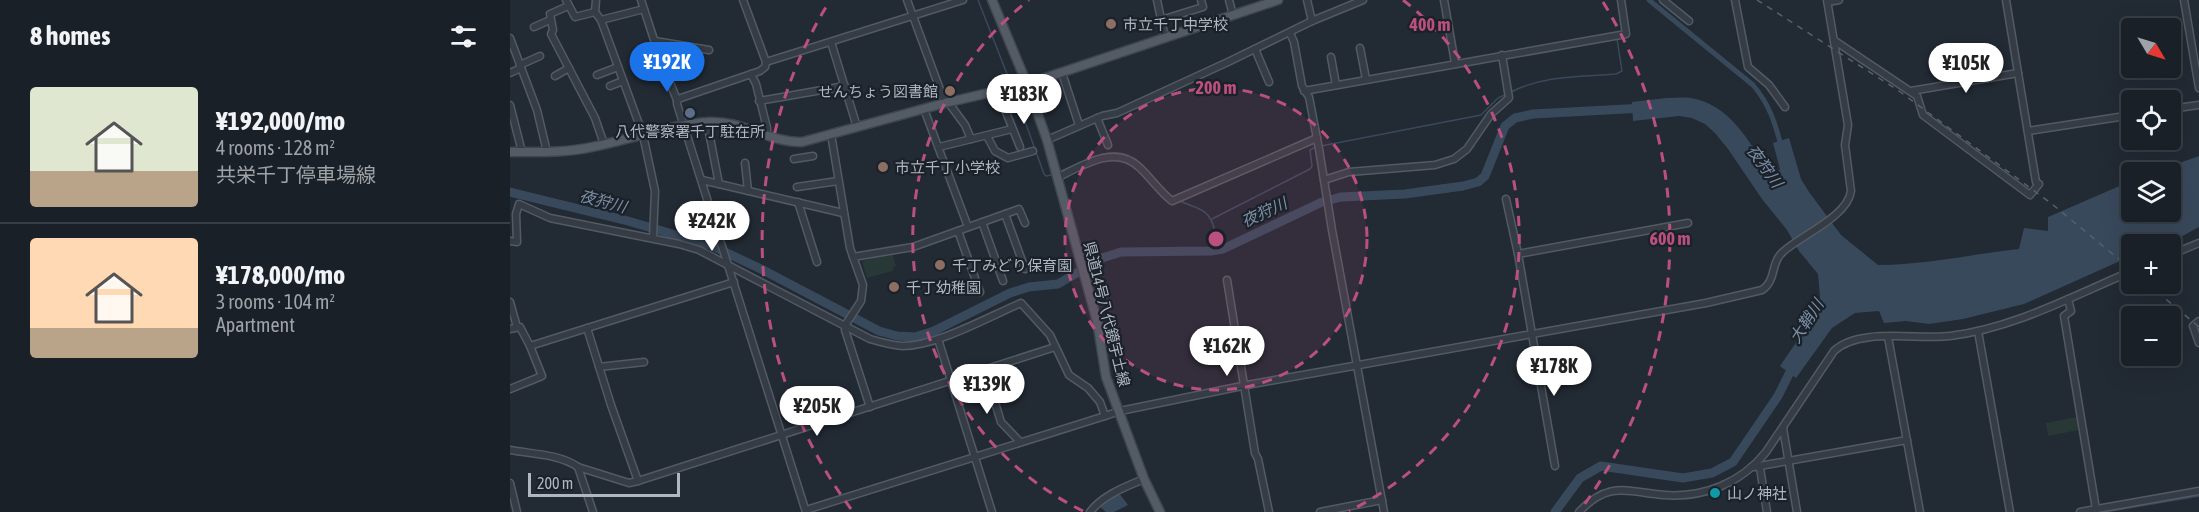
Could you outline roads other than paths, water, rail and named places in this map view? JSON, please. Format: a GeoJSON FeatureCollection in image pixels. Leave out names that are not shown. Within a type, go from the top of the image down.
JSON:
{"type":"FeatureCollection","features":[{"type":"Feature","properties":{"kind":"main road","name":"県道14号八代鏡宇土線"},"geometry":{"type":"LineString","coordinates":[[992,0],[1047,140],[1097,321],[1106,377],[1144,479],[1160,512]]}},
{"type":"Feature","properties":{"kind":"main road"},"geometry":{"type":"LineString","coordinates":[[510,152],[570,151],[684,125],[707,122],[733,123],[792,142],[802,142],[1062,73],[1278,0]]}},
{"type":"Feature","properties":{"kind":"street"},"geometry":{"type":"LineString","coordinates":[[596,0],[596,12],[601,20],[643,135],[653,176],[653,237]]}},
{"type":"Feature","properties":{"kind":"street"},"geometry":{"type":"LineString","coordinates":[[641,0],[674,97],[677,100],[806,511],[1120,411],[1245,386],[1706,303],[1762,290],[1769,285],[1774,265],[1783,251],[1846,205],[1851,191],[1845,145],[1848,125],[1827,1],[1839,0]]}},
{"type":"Feature","properties":{"kind":"street"},"geometry":{"type":"LineString","coordinates":[[677,100],[765,67],[766,62],[743,0]]}},
{"type":"Feature","properties":{"kind":"street"},"geometry":{"type":"LineString","coordinates":[[907,0],[946,103],[965,125],[971,139]]}},
{"type":"Feature","properties":{"kind":"street"},"geometry":{"type":"LineString","coordinates":[[766,62],[963,0]]}},
{"type":"Feature","properties":{"kind":"street"},"geometry":{"type":"LineString","coordinates":[[1157,0],[1165,38]]}},
{"type":"Feature","properties":{"kind":"street"},"geometry":{"type":"LineString","coordinates":[[1161,20],[1203,7],[1201,0]]}},
{"type":"Feature","properties":{"kind":"street"},"geometry":{"type":"LineString","coordinates":[[1228,0],[1233,15]]}},
{"type":"Feature","properties":{"kind":"street"},"geometry":{"type":"LineString","coordinates":[[1307,0],[1311,21]]}},
{"type":"Feature","properties":{"kind":"street"},"geometry":{"type":"LineString","coordinates":[[1047,140],[1079,125],[1117,112],[1290,33],[1311,21],[1363,0]]}},
{"type":"Feature","properties":{"kind":"street"},"geometry":{"type":"LineString","coordinates":[[1444,0],[1455,63]]}},
{"type":"Feature","properties":{"kind":"street"},"geometry":{"type":"LineString","coordinates":[[1304,91],[1626,34],[1621,0]]}},
{"type":"Feature","properties":{"kind":"street"},"geometry":{"type":"LineString","coordinates":[[1663,0],[1689,21]]}},
{"type":"Feature","properties":{"kind":"street"},"geometry":{"type":"LineString","coordinates":[[1735,0],[1748,67],[1769,85],[1785,107]]}},
{"type":"Feature","properties":{"kind":"street"},"geometry":{"type":"LineString","coordinates":[[1835,41],[1917,96],[1923,115],[2030,195],[2039,184],[2036,182],[2006,0]]}},
{"type":"Feature","properties":{"kind":"street"},"geometry":{"type":"LineString","coordinates":[[2184,0],[2199,88]]}},
{"type":"Feature","properties":{"kind":"street"},"geometry":{"type":"LineString","coordinates":[[596,12],[575,17],[567,3],[552,13],[550,20],[553,30],[551,34],[595,118],[604,144]]}},
{"type":"Feature","properties":{"kind":"street"},"geometry":{"type":"LineString","coordinates":[[601,20],[644,9]]}},
{"type":"Feature","properties":{"kind":"street"},"geometry":{"type":"LineString","coordinates":[[534,27],[550,20]]}},
{"type":"Feature","properties":{"kind":"street"},"geometry":{"type":"LineString","coordinates":[[1290,33],[1304,91],[1309,97],[1384,512]]}},
{"type":"Feature","properties":{"kind":"street"},"geometry":{"type":"LineString","coordinates":[[510,38],[537,110],[547,152]]}},
{"type":"Feature","properties":{"kind":"street"},"geometry":{"type":"LineString","coordinates":[[655,41],[709,50]]}},
{"type":"Feature","properties":{"kind":"street"},"geometry":{"type":"LineString","coordinates":[[831,42],[857,127]]}},
{"type":"Feature","properties":{"kind":"street"},"geometry":{"type":"LineString","coordinates":[[1360,48],[1366,79]]}},
{"type":"Feature","properties":{"kind":"street"},"geometry":{"type":"LineString","coordinates":[[1255,49],[1269,82]]}},
{"type":"Feature","properties":{"kind":"street"},"geometry":{"type":"LineString","coordinates":[[510,72],[540,56]]}},
{"type":"Feature","properties":{"kind":"street"},"geometry":{"type":"LineString","coordinates":[[1324,182],[1349,172],[1435,165],[1454,159],[1467,149],[1491,114],[1509,98],[1502,56]]}},
{"type":"Feature","properties":{"kind":"street"},"geometry":{"type":"LineString","coordinates":[[1331,57],[1336,85]]}},
{"type":"Feature","properties":{"kind":"street"},"geometry":{"type":"LineString","coordinates":[[597,75],[618,67]]}},
{"type":"Feature","properties":{"kind":"street"},"geometry":{"type":"LineString","coordinates":[[555,76],[569,68]]}},
{"type":"Feature","properties":{"kind":"street"},"geometry":{"type":"LineString","coordinates":[[1062,73],[1079,125]]}},
{"type":"Feature","properties":{"kind":"street"},"geometry":{"type":"LineString","coordinates":[[1910,91],[2018,73]]}},
{"type":"Feature","properties":{"kind":"street"},"geometry":{"type":"LineString","coordinates":[[751,74],[756,84],[767,135]]}},
{"type":"Feature","properties":{"kind":"street"},"geometry":{"type":"LineString","coordinates":[[610,86],[623,81]]}},
{"type":"Feature","properties":{"kind":"street"},"geometry":{"type":"LineString","coordinates":[[759,101],[845,86]]}},
{"type":"Feature","properties":{"kind":"street"},"geometry":{"type":"LineString","coordinates":[[510,105],[522,152]]}},
{"type":"Feature","properties":{"kind":"street"},"geometry":{"type":"LineString","coordinates":[[2181,107],[2199,105]]}},
{"type":"Feature","properties":{"kind":"street"},"geometry":{"type":"LineString","coordinates":[[924,109],[968,227]]}},
{"type":"Feature","properties":{"kind":"street"},"geometry":{"type":"LineString","coordinates":[[1006,112],[1020,147]]}},
{"type":"Feature","properties":{"kind":"street"},"geometry":{"type":"LineString","coordinates":[[2028,131],[2121,117]]}},
{"type":"Feature","properties":{"kind":"street"},"geometry":{"type":"LineString","coordinates":[[1097,118],[1108,145]]}},
{"type":"Feature","properties":{"kind":"street"},"geometry":{"type":"LineString","coordinates":[[707,122],[719,184]]}},
{"type":"Feature","properties":{"kind":"street"},"geometry":{"type":"LineString","coordinates":[[939,147],[1012,129]]}},
{"type":"Feature","properties":{"kind":"street"},"geometry":{"type":"LineString","coordinates":[[831,134],[843,213],[853,257],[863,285],[861,301],[845,325]]}},
{"type":"Feature","properties":{"kind":"street"},"geometry":{"type":"LineString","coordinates":[[987,136],[995,151],[1008,158],[1034,151]]}},
{"type":"Feature","properties":{"kind":"street"},"geometry":{"type":"LineString","coordinates":[[802,142],[805,157]]}},
{"type":"Feature","properties":{"kind":"street"},"geometry":{"type":"LineString","coordinates":[[1056,175],[1110,156],[1125,158],[1138,166],[1160,192],[1172,201],[1318,144]]}},
{"type":"Feature","properties":{"kind":"street"},"geometry":{"type":"LineString","coordinates":[[795,159],[813,156]]}},
{"type":"Feature","properties":{"kind":"street"},"geometry":{"type":"LineString","coordinates":[[745,163],[748,191]]}},
{"type":"Feature","properties":{"kind":"street"},"geometry":{"type":"LineString","coordinates":[[702,180],[843,213]]}},
{"type":"Feature","properties":{"kind":"street"},"geometry":{"type":"LineString","coordinates":[[797,187],[838,181]]}},
{"type":"Feature","properties":{"kind":"street"},"geometry":{"type":"LineString","coordinates":[[1506,199],[1518,254],[1555,466]]}},
{"type":"Feature","properties":{"kind":"street"},"geometry":{"type":"LineString","coordinates":[[798,202],[818,262]]}},
{"type":"Feature","properties":{"kind":"street"},"geometry":{"type":"LineString","coordinates":[[510,241],[517,242],[516,214],[519,204],[550,218],[653,237],[699,250],[870,339],[887,344],[915,345],[938,339],[1021,303],[1050,335],[1069,375],[1088,388],[1100,402],[1105,416]]}},
{"type":"Feature","properties":{"kind":"street"},"geometry":{"type":"LineString","coordinates":[[853,257],[913,248],[1021,208],[1025,223]]}},
{"type":"Feature","properties":{"kind":"street"},"geometry":{"type":"LineString","coordinates":[[1005,214],[1025,269]]}},
{"type":"Feature","properties":{"kind":"street"},"geometry":{"type":"LineString","coordinates":[[981,222],[1003,280]]}},
{"type":"Feature","properties":{"kind":"street"},"geometry":{"type":"LineString","coordinates":[[1518,254],[1688,223]]}},
{"type":"Feature","properties":{"kind":"street"},"geometry":{"type":"LineString","coordinates":[[958,231],[980,292]]}},
{"type":"Feature","properties":{"kind":"street"},"geometry":{"type":"LineString","coordinates":[[2181,250],[2199,243]]}},
{"type":"Feature","properties":{"kind":"street"},"geometry":{"type":"LineString","coordinates":[[1767,512],[1757,467],[1839,345],[1856,339],[1949,336],[1978,331],[2019,319],[2121,276]]}},
{"type":"Feature","properties":{"kind":"street"},"geometry":{"type":"LineString","coordinates":[[1227,280],[1255,453],[1269,512]]}},
{"type":"Feature","properties":{"kind":"street"},"geometry":{"type":"LineString","coordinates":[[530,346],[734,282]]}},
{"type":"Feature","properties":{"kind":"street"},"geometry":{"type":"LineString","coordinates":[[2068,298],[2071,311],[2064,316],[2097,510]]}},
{"type":"Feature","properties":{"kind":"street"},"geometry":{"type":"LineString","coordinates":[[510,302],[514,328],[520,327],[542,376],[510,389]]}},
{"type":"Feature","properties":{"kind":"street"},"geometry":{"type":"LineString","coordinates":[[2199,321],[2193,329],[2199,343]]}},
{"type":"Feature","properties":{"kind":"street"},"geometry":{"type":"LineString","coordinates":[[845,325],[870,407]]}},
{"type":"Feature","properties":{"kind":"street"},"geometry":{"type":"LineString","coordinates":[[587,328],[638,481]]}},
{"type":"Feature","properties":{"kind":"street"},"geometry":{"type":"LineString","coordinates":[[1978,331],[2010,512]]}},
{"type":"Feature","properties":{"kind":"street"},"geometry":{"type":"LineString","coordinates":[[1888,337],[1920,512]]}},
{"type":"Feature","properties":{"kind":"street"},"geometry":{"type":"LineString","coordinates":[[938,339],[992,512]]}},
{"type":"Feature","properties":{"kind":"street"},"geometry":{"type":"LineString","coordinates":[[510,450],[570,462],[578,467],[629,483],[1055,347]]}},
{"type":"Feature","properties":{"kind":"street"},"geometry":{"type":"LineString","coordinates":[[599,367],[644,362]]}},
{"type":"Feature","properties":{"kind":"street"},"geometry":{"type":"LineString","coordinates":[[985,370],[1001,422],[1020,442]]}},
{"type":"Feature","properties":{"kind":"street"},"geometry":{"type":"LineString","coordinates":[[1783,428],[1797,512]]}},
{"type":"Feature","properties":{"kind":"street"},"geometry":{"type":"LineString","coordinates":[[1579,512],[1595,497],[1614,490],[1628,489],[1664,495],[1687,495],[1727,485],[1757,467],[1907,440]]}},
{"type":"Feature","properties":{"kind":"street"},"geometry":{"type":"LineString","coordinates":[[578,467],[593,512]]}},
{"type":"Feature","properties":{"kind":"street"},"geometry":{"type":"LineString","coordinates":[[1090,512],[1095,505],[1117,491],[1144,479]]}},
{"type":"Feature","properties":{"kind":"street"},"geometry":{"type":"LineString","coordinates":[[510,483],[517,512]]}},
{"type":"Feature","properties":{"kind":"street"},"geometry":{"type":"LineString","coordinates":[[2080,512],[2199,491]]}},
{"type":"Feature","properties":{"kind":"street"},"geometry":{"type":"LineString","coordinates":[[1320,512],[1382,500]]}},
{"type":"Feature","properties":{"kind":"water"},"geometry":{"type":"Polygon","coordinates":[[[1691,98],[1716,108],[1737,125],[1768,171],[1773,173],[1777,173],[1780,169],[1773,143],[1789,138],[1801,179],[1809,192],[1841,235],[1878,265],[1896,265],[2019,249],[2024,228],[2048,231],[2048,217],[2121,185],[2121,222],[2181,222],[2181,162],[2199,156],[2199,227],[2181,237],[2181,234],[2121,234],[2121,260],[2024,304],[1963,319],[1929,324],[1906,321],[1884,323],[1879,311],[1855,313],[1832,328],[1796,378],[1780,366],[1817,312],[1820,297],[1818,274],[1715,133],[1705,124],[1692,118],[1679,116],[1633,121],[1632,102],[1691,98]]]}},
{"type":"Feature","properties":{"kind":"water"},"geometry":{"type":"Polygon","coordinates":[[[1119,493],[1128,505],[1114,512],[1106,512],[1099,506],[1119,493]]]}},
{"type":"Feature","properties":{"kind":"waterway"},"geometry":{"type":"LineString","coordinates":[[978,0],[1011,84]]}},
{"type":"Feature","properties":{"kind":"waterway"},"geometry":{"type":"LineString","coordinates":[[1649,0],[1753,85],[1771,114],[1781,146]]}},
{"type":"Feature","properties":{"kind":"waterway"},"geometry":{"type":"LineString","coordinates":[[1511,92],[1536,82],[1616,74],[1622,71],[1617,39]]}},
{"type":"Feature","properties":{"kind":"waterway"},"geometry":{"type":"LineString","coordinates":[[1014,91],[1044,174],[1051,175]]}},
{"type":"Feature","properties":{"kind":"waterway"},"geometry":{"type":"LineString","coordinates":[[1321,146],[1481,115],[1498,98],[1507,94]]}},
{"type":"Feature","properties":{"kind":"waterway","name":"夜狩川"},"geometry":{"type":"LineString","coordinates":[[510,192],[628,221],[710,245],[879,331],[897,336],[915,337],[934,331],[1010,293],[1029,287],[1058,284],[1102,258],[1121,252],[1223,249],[1322,202],[1341,197],[1405,194],[1478,182],[1485,176],[1505,126],[1515,118],[1533,114],[1644,108]]}},
{"type":"Feature","properties":{"kind":"waterway"},"geometry":{"type":"LineString","coordinates":[[1212,219],[1310,169],[1312,166],[1310,150],[1317,146]]}},
{"type":"Feature","properties":{"kind":"waterway"},"geometry":{"type":"LineString","coordinates":[[1086,160],[1105,154],[1121,154],[1136,160],[1150,174]]}},
{"type":"Feature","properties":{"kind":"waterway"},"geometry":{"type":"LineString","coordinates":[[1059,172],[1071,167]]}},
{"type":"Feature","properties":{"kind":"waterway"},"geometry":{"type":"LineString","coordinates":[[1180,201],[1206,213],[1214,228]]}},
{"type":"Feature","properties":{"kind":"waterway"},"geometry":{"type":"LineString","coordinates":[[1216,239],[1223,249]]}},
{"type":"Feature","properties":{"kind":"waterway","name":"大鞘川"},"geometry":{"type":"LineString","coordinates":[[1555,512],[1580,478],[1601,466],[1683,478],[1712,473],[1733,462],[1778,396],[1794,364]]}},
{"type":"Feature","properties":{"kind":"waterway"},"geometry":{"type":"LineString","coordinates":[[2105,512],[2199,496]]}},
{"type":"Feature","properties":{"kind":"railway"},"geometry":{"type":"LineString","coordinates":[[1757,0],[1899,91],[2052,204],[2121,261]]}},
{"type":"Feature","properties":{"kind":"railway"},"geometry":{"type":"LineString","coordinates":[[2160,294],[2199,327]]}},
{"type":"Feature","properties":{"kind":"place","name":"市立千丁中学校"},"geometry":{"type":"Point","coordinates":[1111,24]}},
{"type":"Feature","properties":{"kind":"place","name":"せんちょう図書館"},"geometry":{"type":"Point","coordinates":[950,91]}},
{"type":"Feature","properties":{"kind":"place","name":"八代警察署千丁駐在所"},"geometry":{"type":"Point","coordinates":[690,113]}},
{"type":"Feature","properties":{"kind":"place","name":"市立千丁小学校"},"geometry":{"type":"Point","coordinates":[883,167]}},
{"type":"Feature","properties":{"kind":"place","name":"千丁みどり保育園"},"geometry":{"type":"Point","coordinates":[940,265]}},
{"type":"Feature","properties":{"kind":"place","name":"千丁幼稚園"},"geometry":{"type":"Point","coordinates":[894,287]}},
{"type":"Feature","properties":{"kind":"place","name":"山ノ神社"},"geometry":{"type":"Point","coordinates":[1715,493]}}]}
